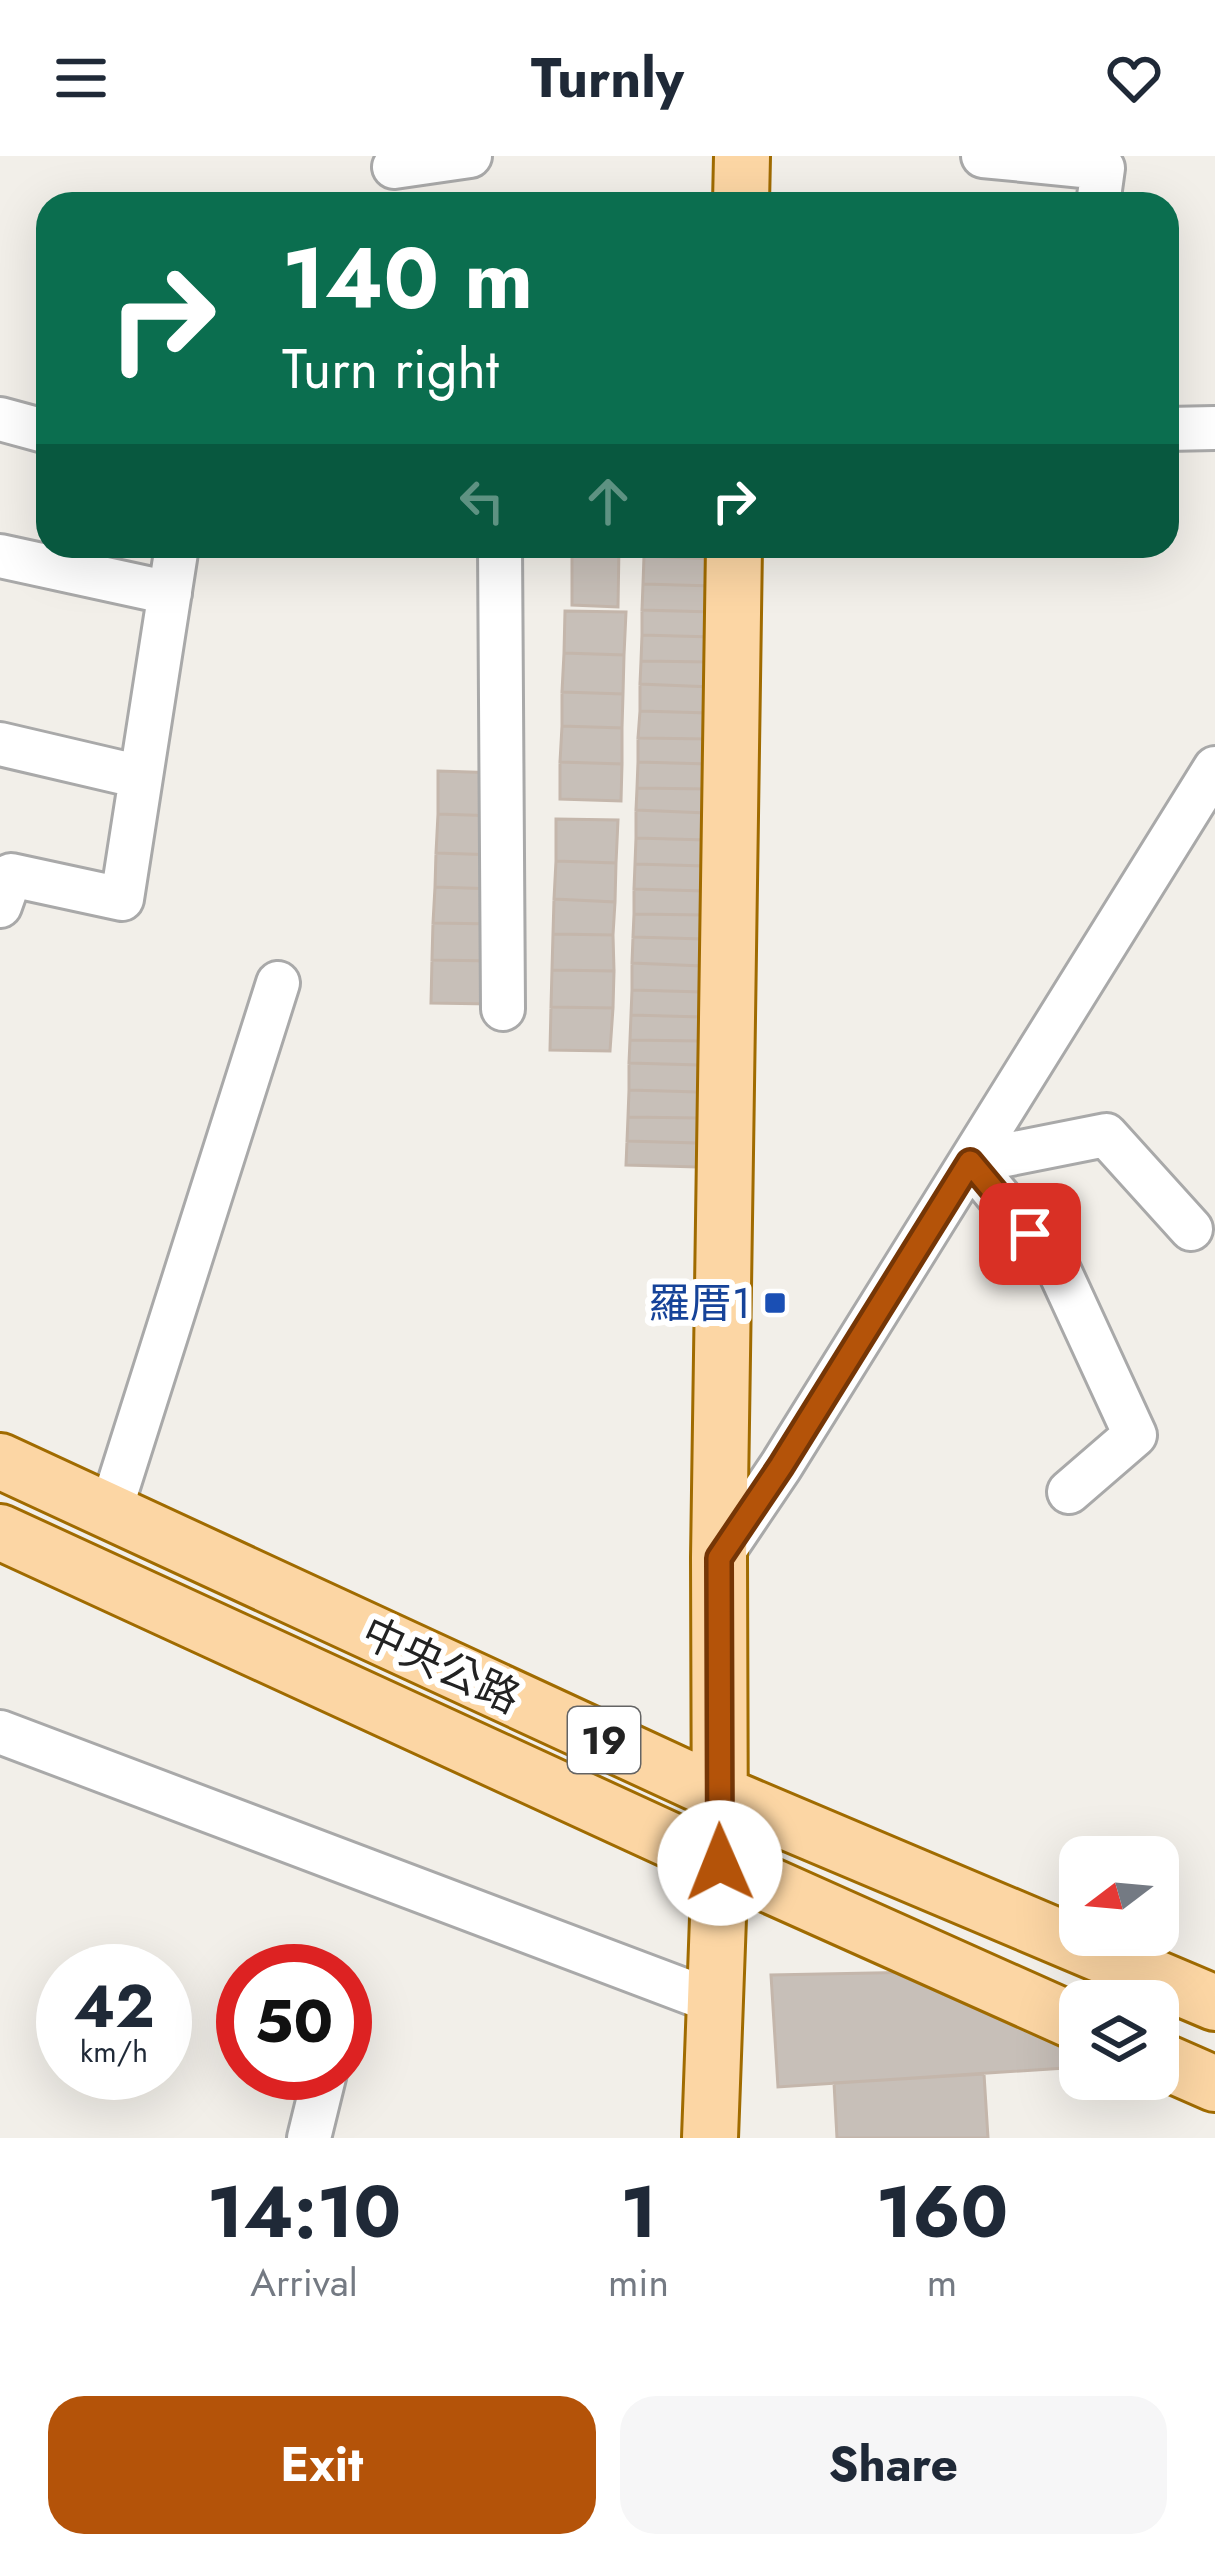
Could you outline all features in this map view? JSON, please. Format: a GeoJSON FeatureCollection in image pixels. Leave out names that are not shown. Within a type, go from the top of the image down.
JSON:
{"type":"FeatureCollection","features":[{"type":"Feature","properties":{"kind":"main road"},"geometry":{"type":"LineString","coordinates":[[741,192],[742,156]]}},
{"type":"Feature","properties":{"kind":"main road"},"geometry":{"type":"LineString","coordinates":[[710,2138],[720,1863],[719,1558],[734,558]]}},
{"type":"Feature","properties":{"kind":"main road","name":"中央公路"},"geometry":{"type":"LineString","coordinates":[[0,1461],[718,1793],[1215,2003]]}},
{"type":"Feature","properties":{"kind":"main road","name":"中央公路"},"geometry":{"type":"LineString","coordinates":[[0,1532],[1059,2015]]}},
{"type":"Feature","properties":{"kind":"main road"},"geometry":{"type":"LineString","coordinates":[[1179,2068],[1215,2084]]}},
{"type":"Feature","properties":{"kind":"street"},"geometry":{"type":"LineString","coordinates":[[394,167],[470,156]]}},
{"type":"Feature","properties":{"kind":"street"},"geometry":{"type":"LineString","coordinates":[[982,156],[1103,168],[1100,192]]}},
{"type":"Feature","properties":{"kind":"street"},"geometry":{"type":"LineString","coordinates":[[0,419],[36,429]]}},
{"type":"Feature","properties":{"kind":"street"},"geometry":{"type":"LineString","coordinates":[[1179,429],[1215,428]]}},
{"type":"Feature","properties":{"kind":"street"},"geometry":{"type":"LineString","coordinates":[[0,556],[170,593]]}},
{"type":"Feature","properties":{"kind":"street"},"geometry":{"type":"LineString","coordinates":[[0,906],[10,874],[122,899],[175,558]]}},
{"type":"Feature","properties":{"kind":"street"},"geometry":{"type":"LineString","coordinates":[[500,558],[503,1009]]}},
{"type":"Feature","properties":{"kind":"street"},"geometry":{"type":"LineString","coordinates":[[0,744],[141,777]]}},
{"type":"Feature","properties":{"kind":"street"},"geometry":{"type":"LineString","coordinates":[[719,1558],[1215,768]]}},
{"type":"Feature","properties":{"kind":"street"},"geometry":{"type":"LineString","coordinates":[[110,1512],[278,983]]}},
{"type":"Feature","properties":{"kind":"street"},"geometry":{"type":"LineString","coordinates":[[970,1162],[1106,1136],[1191,1229]]}},
{"type":"Feature","properties":{"kind":"street"},"geometry":{"type":"LineString","coordinates":[[970,1162],[1059,1270],[1135,1435],[1069,1492]]}},
{"type":"Feature","properties":{"kind":"street"},"geometry":{"type":"LineString","coordinates":[[0,1732],[715,2002]]}},
{"type":"Feature","properties":{"kind":"street"},"geometry":{"type":"LineString","coordinates":[[309,2138],[318,2100]]}},
{"type":"Feature","properties":{"kind":"building"},"geometry":{"type":"Polygon","coordinates":[[[572,558],[619,558],[618,607],[572,605],[572,558]]]}},
{"type":"Feature","properties":{"kind":"building"},"geometry":{"type":"Polygon","coordinates":[[[644,558],[714,559],[713,586],[643,584],[644,558]]]}},
{"type":"Feature","properties":{"kind":"building"},"geometry":{"type":"Polygon","coordinates":[[[643,584],[713,586],[712,612],[642,610],[643,584]]]}},
{"type":"Feature","properties":{"kind":"building"},"geometry":{"type":"Polygon","coordinates":[[[642,610],[712,612],[712,637],[642,635],[642,610]]]}},
{"type":"Feature","properties":{"kind":"building"},"geometry":{"type":"Polygon","coordinates":[[[565,611],[626,612],[624,655],[564,653],[565,611]]]}},
{"type":"Feature","properties":{"kind":"building"},"geometry":{"type":"Polygon","coordinates":[[[642,635],[712,637],[711,662],[641,661],[642,635]]]}},
{"type":"Feature","properties":{"kind":"building"},"geometry":{"type":"Polygon","coordinates":[[[564,653],[624,655],[623,694],[562,692],[564,653]]]}},
{"type":"Feature","properties":{"kind":"building"},"geometry":{"type":"Polygon","coordinates":[[[641,661],[711,662],[711,687],[640,684],[641,661]]]}},
{"type":"Feature","properties":{"kind":"building"},"geometry":{"type":"Polygon","coordinates":[[[640,684],[711,687],[709,713],[640,711],[640,684]]]}},
{"type":"Feature","properties":{"kind":"building"},"geometry":{"type":"Polygon","coordinates":[[[562,692],[623,694],[622,728],[562,726],[562,692]]]}},
{"type":"Feature","properties":{"kind":"building"},"geometry":{"type":"Polygon","coordinates":[[[640,711],[709,713],[709,739],[638,738],[640,711]]]}},
{"type":"Feature","properties":{"kind":"building"},"geometry":{"type":"Polygon","coordinates":[[[562,726],[622,728],[622,764],[560,762],[562,726]]]}},
{"type":"Feature","properties":{"kind":"building"},"geometry":{"type":"Polygon","coordinates":[[[638,738],[709,739],[708,764],[638,762],[638,738]]]}},
{"type":"Feature","properties":{"kind":"building"},"geometry":{"type":"Polygon","coordinates":[[[560,762],[622,764],[621,801],[560,799],[560,762]]]}},
{"type":"Feature","properties":{"kind":"building"},"geometry":{"type":"Polygon","coordinates":[[[638,762],[708,764],[707,789],[637,788],[638,762]]]}},
{"type":"Feature","properties":{"kind":"building"},"geometry":{"type":"Polygon","coordinates":[[[438,771],[499,773],[497,816],[438,814],[438,771]]]}},
{"type":"Feature","properties":{"kind":"building"},"geometry":{"type":"Polygon","coordinates":[[[637,788],[707,789],[706,813],[636,810],[637,788]]]}},
{"type":"Feature","properties":{"kind":"building"},"geometry":{"type":"Polygon","coordinates":[[[636,810],[706,813],[706,840],[636,838],[636,810]]]}},
{"type":"Feature","properties":{"kind":"building"},"geometry":{"type":"Polygon","coordinates":[[[438,814],[497,816],[496,855],[436,853],[438,814]]]}},
{"type":"Feature","properties":{"kind":"building"},"geometry":{"type":"Polygon","coordinates":[[[556,819],[618,820],[616,863],[556,861],[556,819]]]}},
{"type":"Feature","properties":{"kind":"building"},"geometry":{"type":"Polygon","coordinates":[[[636,838],[706,840],[705,866],[635,864],[636,838]]]}},
{"type":"Feature","properties":{"kind":"building"},"geometry":{"type":"Polygon","coordinates":[[[436,853],[496,855],[495,889],[435,887],[436,853]]]}},
{"type":"Feature","properties":{"kind":"building"},"geometry":{"type":"Polygon","coordinates":[[[556,861],[616,863],[615,902],[554,899],[556,861]]]}},
{"type":"Feature","properties":{"kind":"building"},"geometry":{"type":"Polygon","coordinates":[[[635,864],[705,866],[704,891],[634,889],[635,864]]]}},
{"type":"Feature","properties":{"kind":"building"},"geometry":{"type":"Polygon","coordinates":[[[435,887],[495,889],[495,924],[433,923],[435,887]]]}},
{"type":"Feature","properties":{"kind":"building"},"geometry":{"type":"Polygon","coordinates":[[[634,889],[704,891],[704,915],[634,914],[634,889]]]}},
{"type":"Feature","properties":{"kind":"building"},"geometry":{"type":"Polygon","coordinates":[[[554,899],[615,902],[613,935],[553,934],[554,899]]]}},
{"type":"Feature","properties":{"kind":"building"},"geometry":{"type":"Polygon","coordinates":[[[634,914],[704,915],[703,939],[633,937],[634,914]]]}},
{"type":"Feature","properties":{"kind":"building"},"geometry":{"type":"Polygon","coordinates":[[[433,923],[495,924],[494,961],[432,960],[433,923]]]}},
{"type":"Feature","properties":{"kind":"building"},"geometry":{"type":"Polygon","coordinates":[[[553,934],[613,935],[614,971],[552,970],[553,934]]]}},
{"type":"Feature","properties":{"kind":"building"},"geometry":{"type":"Polygon","coordinates":[[[633,937],[703,939],[702,966],[632,963],[633,937]]]}},
{"type":"Feature","properties":{"kind":"building"},"geometry":{"type":"Polygon","coordinates":[[[432,960],[494,961],[491,1004],[431,1003],[432,960]]]}},
{"type":"Feature","properties":{"kind":"building"},"geometry":{"type":"Polygon","coordinates":[[[632,963],[702,966],[702,992],[632,990],[632,963]]]}},
{"type":"Feature","properties":{"kind":"building"},"geometry":{"type":"Polygon","coordinates":[[[552,970],[614,971],[613,1008],[551,1007],[552,970]]]}},
{"type":"Feature","properties":{"kind":"building"},"geometry":{"type":"Polygon","coordinates":[[[632,990],[702,992],[701,1017],[631,1015],[632,990]]]}},
{"type":"Feature","properties":{"kind":"building"},"geometry":{"type":"Polygon","coordinates":[[[551,1007],[613,1008],[610,1051],[550,1050],[551,1007]]]}},
{"type":"Feature","properties":{"kind":"building"},"geometry":{"type":"Polygon","coordinates":[[[631,1015],[701,1017],[700,1041],[630,1040],[631,1015]]]}},
{"type":"Feature","properties":{"kind":"building"},"geometry":{"type":"Polygon","coordinates":[[[630,1040],[700,1041],[699,1065],[629,1063],[630,1040]]]}},
{"type":"Feature","properties":{"kind":"building"},"geometry":{"type":"Polygon","coordinates":[[[629,1063],[699,1065],[698,1092],[629,1090],[629,1063]]]}},
{"type":"Feature","properties":{"kind":"building"},"geometry":{"type":"Polygon","coordinates":[[[629,1090],[698,1092],[698,1118],[628,1117],[629,1090]]]}},
{"type":"Feature","properties":{"kind":"building"},"geometry":{"type":"Polygon","coordinates":[[[628,1117],[698,1118],[697,1143],[627,1141],[628,1117]]]}},
{"type":"Feature","properties":{"kind":"building"},"geometry":{"type":"Polygon","coordinates":[[[627,1141],[697,1143],[697,1167],[626,1165],[627,1141]]]}},
{"type":"Feature","properties":{"kind":"building"},"geometry":{"type":"Polygon","coordinates":[[[924,1972],[1059,2033],[1059,2068],[778,2087],[771,1975],[924,1972]]]}},
{"type":"Feature","properties":{"kind":"building"},"geometry":{"type":"Polygon","coordinates":[[[984,2074],[988,2138],[837,2138],[834,2083],[984,2074]]]}},
{"type":"Feature","properties":{"kind":"place","name":"羅厝1"},"geometry":{"type":"Point","coordinates":[775,1303]}},
{"type":"Feature","properties":{"kind":"route"},"geometry":{"type":"LineString","coordinates":[[720,1863],[719,1558],[970,1162],[1030,1234]]}}]}
